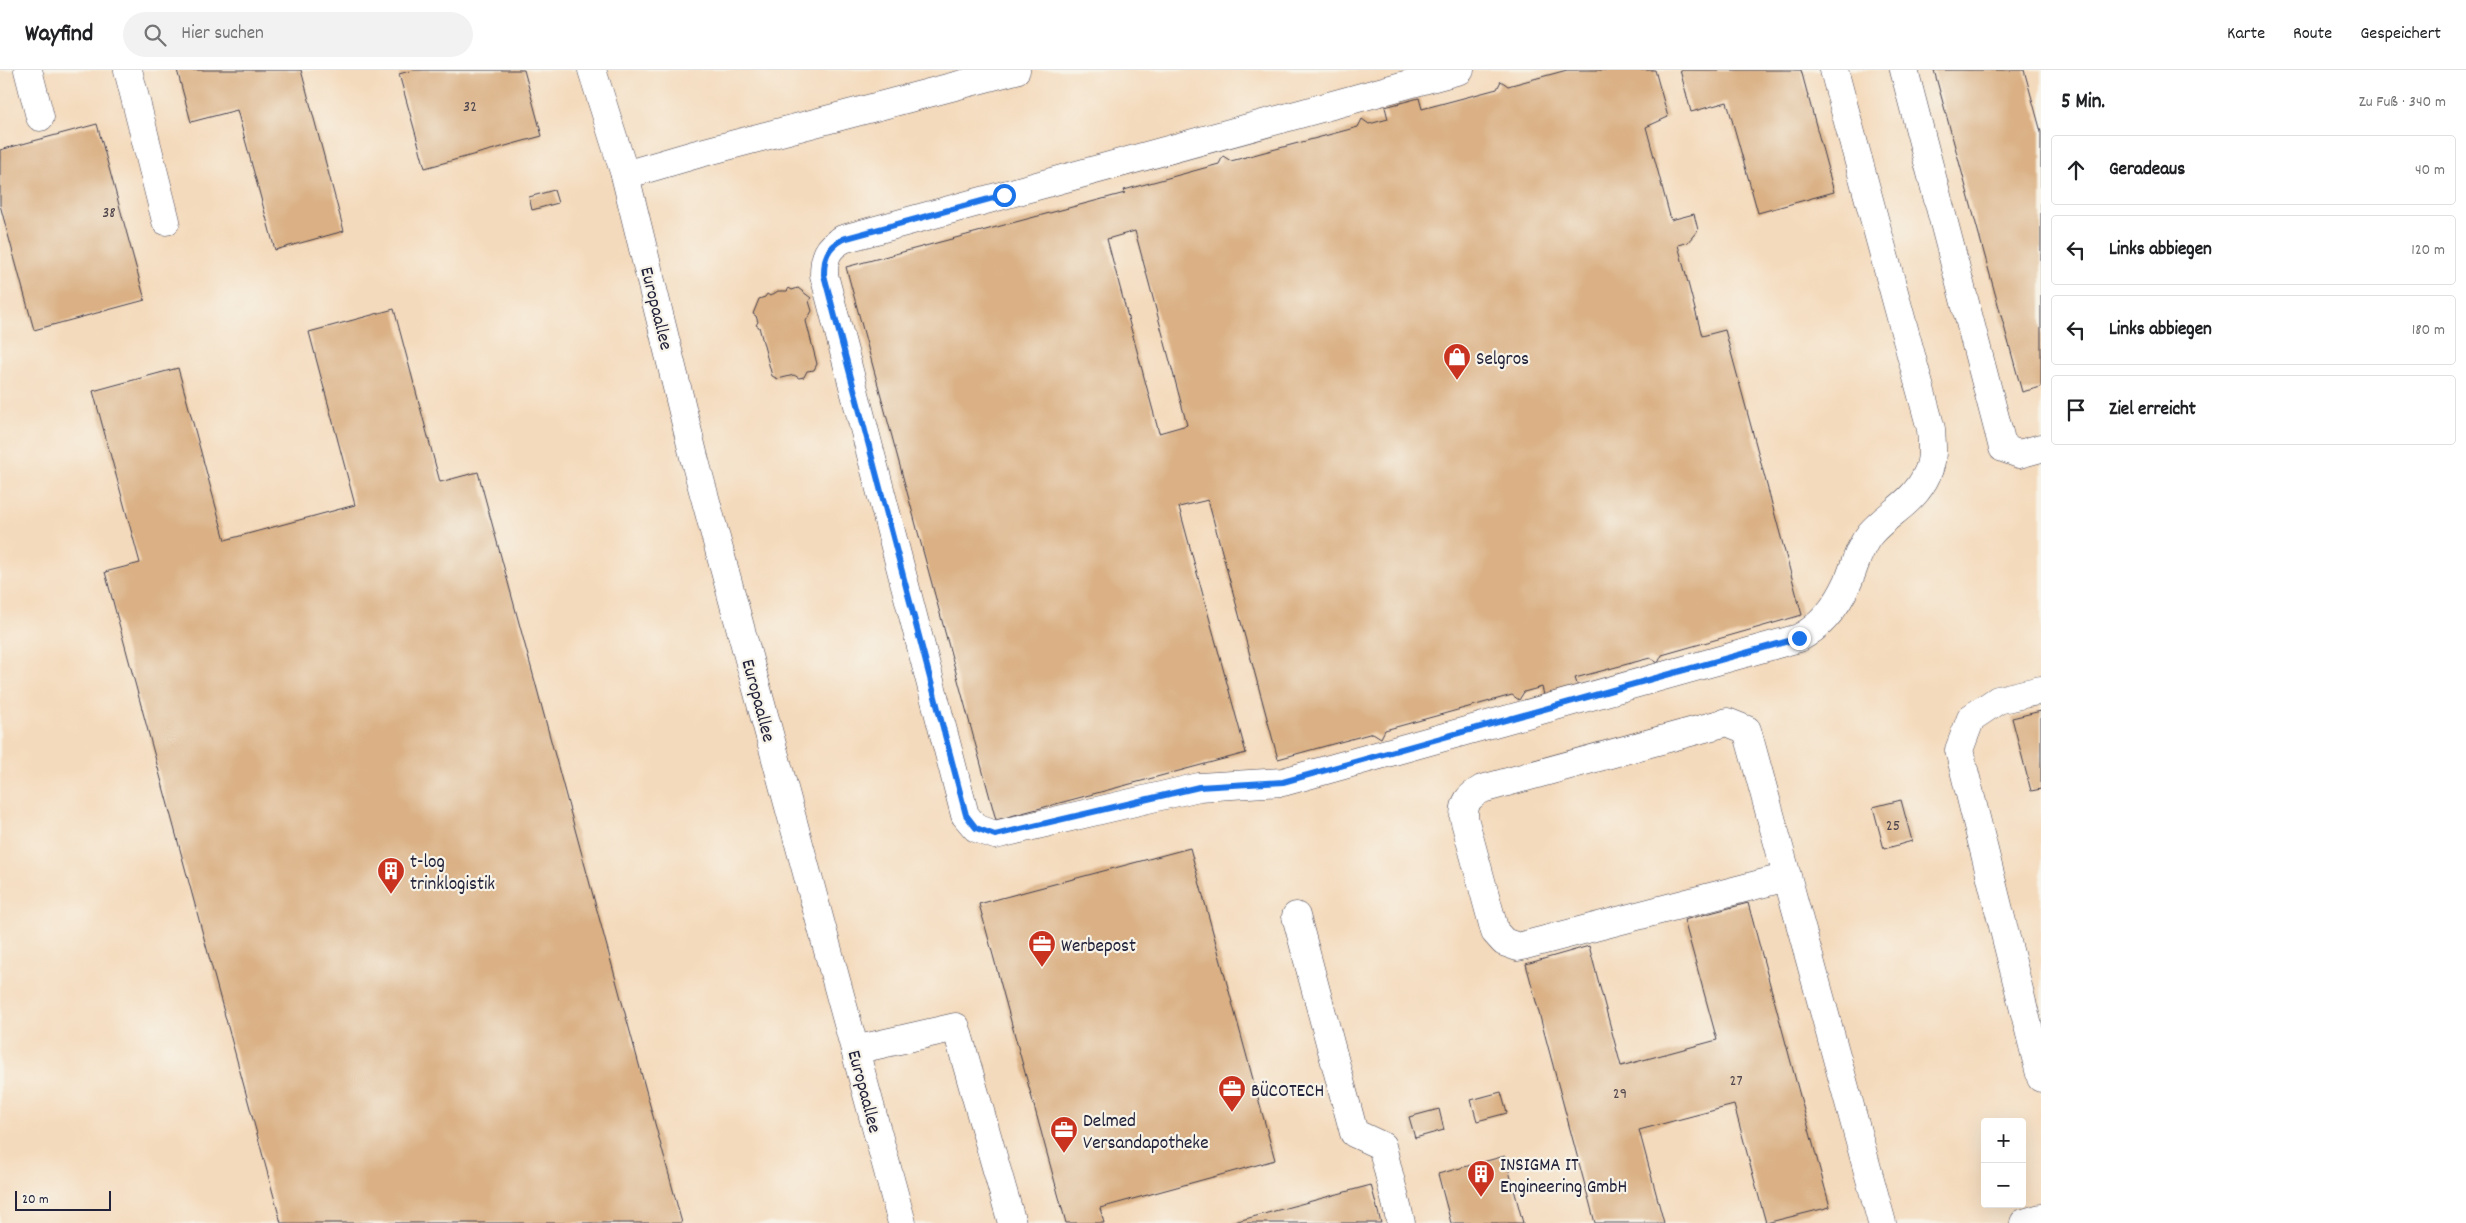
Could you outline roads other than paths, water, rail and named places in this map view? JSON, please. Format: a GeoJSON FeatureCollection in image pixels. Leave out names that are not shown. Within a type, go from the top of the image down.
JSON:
{"type":"FeatureCollection","features":[{"type":"Feature","properties":{"kind":"street"},"geometry":{"type":"LineString","coordinates":[[28,70],[40,117]]}},
{"type":"Feature","properties":{"kind":"street"},"geometry":{"type":"LineString","coordinates":[[128,70],[166,221]]}},
{"type":"Feature","properties":{"kind":"street","name":"Europaallee"},"geometry":{"type":"LineString","coordinates":[[592,70],[625,175],[695,461],[902,1223]]}},
{"type":"Feature","properties":{"kind":"street"},"geometry":{"type":"LineString","coordinates":[[625,175],[697,154],[1016,70]]}},
{"type":"Feature","properties":{"kind":"street"},"geometry":{"type":"LineString","coordinates":[[1460,70],[843,239],[830,247],[824,260],[824,275],[966,815],[976,828],[995,835],[1199,787],[1283,782],[1799,638],[1815,630],[1828,616],[1848,582],[1858,552],[1870,534],[1918,492],[1928,472],[1933,449],[1930,429],[1834,70]]}},
{"type":"Feature","properties":{"kind":"street"},"geometry":{"type":"LineString","coordinates":[[1904,70],[2003,448],[2019,454],[2041,448]]}},
{"type":"Feature","properties":{"kind":"street"},"geometry":{"type":"LineString","coordinates":[[2041,690],[1998,700],[1971,718],[1960,750],[2041,1078]]}},
{"type":"Feature","properties":{"kind":"street"},"geometry":{"type":"LineString","coordinates":[[1787,877],[1518,946],[1504,942],[1495,932],[1464,818],[1464,805],[1469,796],[1482,789],[1727,722],[1747,730],[1882,1223]]}},
{"type":"Feature","properties":{"kind":"street"},"geometry":{"type":"LineString","coordinates":[[1296,916],[1354,1133],[1382,1146],[1401,1223]]}},
{"type":"Feature","properties":{"kind":"street"},"geometry":{"type":"LineString","coordinates":[[855,1050],[956,1027],[1012,1223]]}},
{"type":"Feature","properties":{"kind":"street"},"geometry":{"type":"LineString","coordinates":[[2024,1223],[2041,1218]]}},
{"type":"Feature","properties":{"kind":"place","name":"Selgros"},"geometry":{"type":"Point","coordinates":[1457,381]}},
{"type":"Feature","properties":{"kind":"place","name":"t-log trinklogistik"},"geometry":{"type":"Point","coordinates":[391,895]}},
{"type":"Feature","properties":{"kind":"place","name":"Werbepost"},"geometry":{"type":"Point","coordinates":[1042,968]}},
{"type":"Feature","properties":{"kind":"place","name":"BÜCOTECH"},"geometry":{"type":"Point","coordinates":[1232,1113]}},
{"type":"Feature","properties":{"kind":"place","name":"Delmed Versandapotheke"},"geometry":{"type":"Point","coordinates":[1064,1154]}},
{"type":"Feature","properties":{"kind":"place","name":"INSIGMA IT Engineering GmbH"},"geometry":{"type":"Point","coordinates":[1481,1198]}}]}
